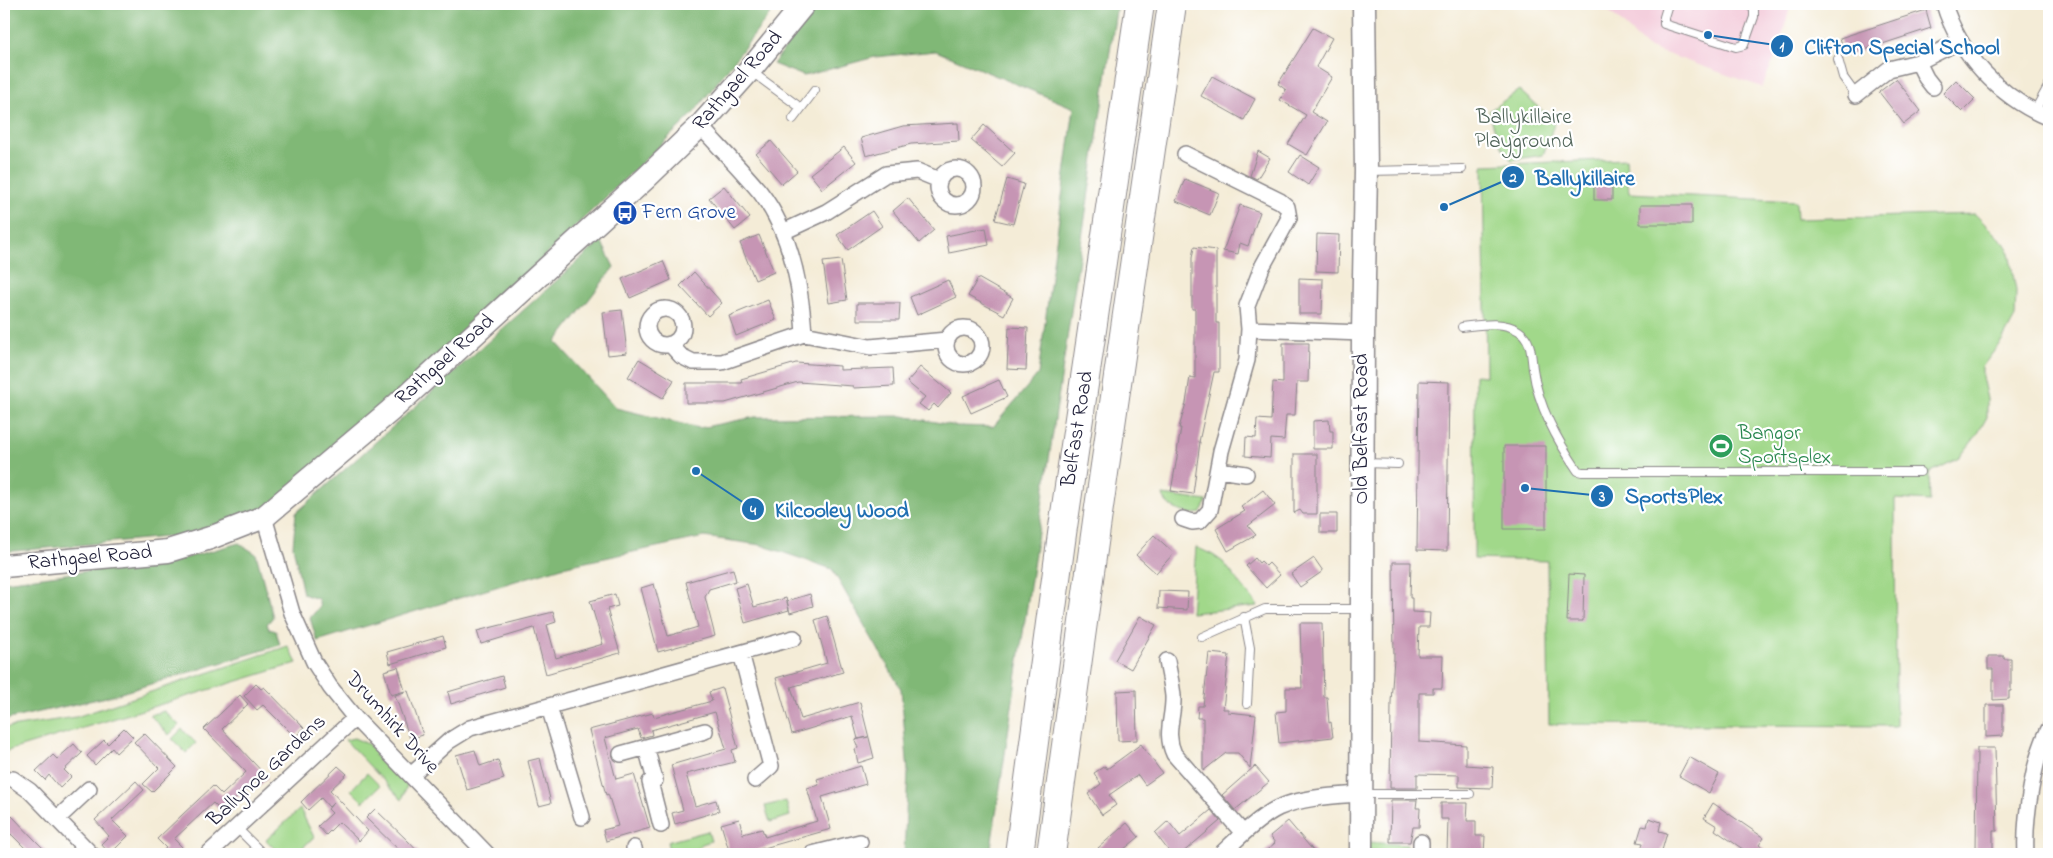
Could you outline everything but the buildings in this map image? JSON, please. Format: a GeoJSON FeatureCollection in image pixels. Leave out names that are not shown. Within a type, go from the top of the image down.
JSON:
{"type":"FeatureCollection","features":[{"type":"Feature","properties":{"kind":"highway","name":"Belfast Road"},"geometry":{"type":"LineString","coordinates":[[1019,854],[1062,534],[1140,4]]}},
{"type":"Feature","properties":{"kind":"highway","name":"Belfast Road"},"geometry":{"type":"LineString","coordinates":[[1051,854],[1097,520],[1172,4]]}},
{"type":"Feature","properties":{"kind":"street","name":"Rathgael Road"},"geometry":{"type":"LineString","coordinates":[[4,566],[168,551],[210,538],[264,517],[390,411],[700,126],[750,70],[804,4]]}},
{"type":"Feature","properties":{"kind":"street","name":"Old Belfast Road"},"geometry":{"type":"LineString","coordinates":[[1360,854],[1363,333],[1366,170],[1364,4]]}},
{"type":"Feature","properties":{"kind":"street"},"geometry":{"type":"LineString","coordinates":[[1944,4],[1960,41],[1986,74],[2008,95],[2034,112],[2049,118]]}},
{"type":"Feature","properties":{"kind":"street"},"geometry":{"type":"LineString","coordinates":[[1856,95],[1889,69],[1918,62],[1960,41]]}},
{"type":"Feature","properties":{"kind":"street"},"geometry":{"type":"LineString","coordinates":[[1918,62],[1933,87]]}},
{"type":"Feature","properties":{"kind":"street"},"geometry":{"type":"LineString","coordinates":[[700,126],[761,193],[783,232],[802,298],[804,334]]}},
{"type":"Feature","properties":{"kind":"street"},"geometry":{"type":"LineString","coordinates":[[1183,519],[1192,522],[1200,521],[1210,510],[1230,413],[1240,387],[1247,360],[1249,329],[1247,306],[1262,267],[1289,218],[1287,207],[1280,201],[1185,154]]}},
{"type":"Feature","properties":{"kind":"street"},"geometry":{"type":"LineString","coordinates":[[783,232],[826,212],[886,174],[916,171],[939,180]]}},
{"type":"Feature","properties":{"kind":"street"},"geometry":{"type":"LineString","coordinates":[[1249,329],[1363,333]]}},
{"type":"Feature","properties":{"kind":"street"},"geometry":{"type":"LineString","coordinates":[[670,344],[681,356],[693,362],[722,362],[804,334],[870,347],[947,340]]}},
{"type":"Feature","properties":{"kind":"street"},"geometry":{"type":"LineString","coordinates":[[1218,470],[1246,474]]}},
{"type":"Feature","properties":{"kind":"street","name":"Drumhirk Drive"},"geometry":{"type":"LineString","coordinates":[[264,517],[288,603],[308,650],[330,687],[355,718],[487,854]]}},
{"type":"Feature","properties":{"kind":"street"},"geometry":{"type":"LineString","coordinates":[[411,775],[448,741],[470,728],[794,638]]}},
{"type":"Feature","properties":{"kind":"street"},"geometry":{"type":"LineString","coordinates":[[741,653],[771,766],[755,780]]}},
{"type":"Feature","properties":{"kind":"street"},"geometry":{"type":"LineString","coordinates":[[1167,661],[1173,697],[1169,744],[1174,754],[1202,788],[1243,833]]}},
{"type":"Feature","properties":{"kind":"street"},"geometry":{"type":"LineString","coordinates":[[549,706],[582,817]]}},
{"type":"Feature","properties":{"kind":"street","name":"Ballynoe Gardens"},"geometry":{"type":"LineString","coordinates":[[208,854],[355,718]]}},
{"type":"Feature","properties":{"kind":"street"},"geometry":{"type":"LineString","coordinates":[[2026,854],[2028,807],[2043,741],[2049,729]]}},
{"type":"Feature","properties":{"kind":"street"},"geometry":{"type":"LineString","coordinates":[[621,754],[705,731]]}},
{"type":"Feature","properties":{"kind":"street"},"geometry":{"type":"LineString","coordinates":[[646,747],[655,780],[650,782],[661,825]]}},
{"type":"Feature","properties":{"kind":"street"},"geometry":{"type":"LineString","coordinates":[[14,779],[30,791],[90,854]]}},
{"type":"Feature","properties":{"kind":"street"},"geometry":{"type":"LineString","coordinates":[[57,819],[89,789]]}},
{"type":"Feature","properties":{"kind":"street"},"geometry":{"type":"LineString","coordinates":[[1221,854],[1243,833],[1277,809],[1315,798],[1361,794]]}},
{"type":"Feature","properties":{"kind":"street"},"geometry":{"type":"LineString","coordinates":[[812,854],[860,842]]}},
{"type":"Feature","properties":{"kind":"lane"},"geometry":{"type":"LineString","coordinates":[[1668,4],[1664,24],[1736,47],[1744,45],[1754,17],[1754,9],[1747,4]]}},
{"type":"Feature","properties":{"kind":"lane"},"geometry":{"type":"LineString","coordinates":[[1838,58],[1843,77],[1856,95]]}},
{"type":"Feature","properties":{"kind":"lane"},"geometry":{"type":"LineString","coordinates":[[750,70],[801,108]]}},
{"type":"Feature","properties":{"kind":"lane"},"geometry":{"type":"LineString","coordinates":[[2034,112],[2049,85]]}},
{"type":"Feature","properties":{"kind":"lane"},"geometry":{"type":"LineString","coordinates":[[793,119],[814,90]]}},
{"type":"Feature","properties":{"kind":"lane"},"geometry":{"type":"LineString","coordinates":[[1366,170],[1462,169]]}},
{"type":"Feature","properties":{"kind":"lane"},"geometry":{"type":"LineString","coordinates":[[1462,326],[1501,324],[1518,330],[1524,335],[1529,343],[1542,404],[1552,427],[1576,468],[1582,472],[1920,472]]}},
{"type":"Feature","properties":{"kind":"lane"},"geometry":{"type":"LineString","coordinates":[[1362,462],[1398,464]]}},
{"type":"Feature","properties":{"kind":"lane"},"geometry":{"type":"LineString","coordinates":[[1202,637],[1265,609],[1361,609]]}},
{"type":"Feature","properties":{"kind":"lane"},"geometry":{"type":"LineString","coordinates":[[1244,618],[1250,648],[1247,704]]}},
{"type":"Feature","properties":{"kind":"lane"},"geometry":{"type":"LineString","coordinates":[[1361,794],[1470,794]]}},
{"type":"Feature","properties":{"kind":"lane"},"geometry":{"type":"LineString","coordinates":[[237,828],[263,854]]}},
{"type":"Feature","properties":{"kind":"shaded area"},"geometry":{"type":"Polygon","coordinates":[[[1595,4],[1791,4],[1779,47],[1762,87],[1647,47],[1611,13],[1595,4]]]}},
{"type":"Feature","properties":{"kind":"green space"},"geometry":{"type":"Polygon","coordinates":[[[4,4],[778,4],[692,115],[385,408],[266,509],[198,534],[4,552],[4,4]]]}},
{"type":"Feature","properties":{"kind":"green space"},"geometry":{"type":"Polygon","coordinates":[[[818,4],[1117,4],[990,854],[904,854],[908,772],[901,689],[832,569],[761,545],[704,537],[562,567],[317,641],[310,618],[320,606],[318,599],[303,594],[293,546],[296,513],[601,241],[614,267],[556,342],[616,408],[699,428],[755,417],[903,416],[957,426],[993,427],[1038,374],[1074,108],[936,51],[875,57],[804,76],[773,64],[818,4]]]}},
{"type":"Feature","properties":{"kind":"green space","name":"Ballykillaire Playground"},"geometry":{"type":"Polygon","coordinates":[[[1519,90],[1555,122],[1543,155],[1511,160],[1498,141],[1489,111],[1519,90]]]}},
{"type":"Feature","properties":{"kind":"green space","name":"Bangor Sportsplex"},"geometry":{"type":"Polygon","coordinates":[[[1626,159],[1629,193],[1796,201],[1797,219],[1975,214],[2008,247],[2016,291],[2015,317],[2003,339],[1982,367],[1982,377],[1987,399],[1987,417],[1977,435],[1959,458],[1929,473],[1930,501],[1895,499],[1896,726],[1549,724],[1547,561],[1474,559],[1475,375],[1486,376],[1483,165],[1626,159]]]}},
{"type":"Feature","properties":{"kind":"green space"},"geometry":{"type":"Polygon","coordinates":[[[1163,495],[1207,501],[1200,513],[1195,514],[1173,508],[1168,504],[1163,495]]]}},
{"type":"Feature","properties":{"kind":"green space"},"geometry":{"type":"Polygon","coordinates":[[[239,543],[256,554],[273,617],[267,624],[269,629],[276,631],[280,645],[111,696],[4,720],[4,582],[182,559],[239,543]]]}},
{"type":"Feature","properties":{"kind":"green space"},"geometry":{"type":"Polygon","coordinates":[[[1196,547],[1223,562],[1258,606],[1191,613],[1196,547]]]}},
{"type":"Feature","properties":{"kind":"green space"},"geometry":{"type":"Polygon","coordinates":[[[288,646],[297,663],[4,752],[4,728],[76,717],[288,646]]]}},
{"type":"Feature","properties":{"kind":"green space"},"geometry":{"type":"Polygon","coordinates":[[[164,711],[179,725],[169,735],[150,715],[164,711]]]}},
{"type":"Feature","properties":{"kind":"green space"},"geometry":{"type":"Polygon","coordinates":[[[182,729],[196,743],[186,753],[172,739],[182,729]]]}},
{"type":"Feature","properties":{"kind":"green space"},"geometry":{"type":"Polygon","coordinates":[[[354,738],[368,744],[407,785],[402,800],[345,740],[354,738]]]}},
{"type":"Feature","properties":{"kind":"green space"},"geometry":{"type":"Polygon","coordinates":[[[367,773],[380,786],[363,802],[351,790],[367,773]]]}},
{"type":"Feature","properties":{"kind":"green space"},"geometry":{"type":"Polygon","coordinates":[[[786,801],[790,816],[770,822],[765,806],[786,801]]]}},
{"type":"Feature","properties":{"kind":"green space"},"geometry":{"type":"Polygon","coordinates":[[[300,809],[314,837],[296,854],[280,854],[266,840],[300,809]]]}},
{"type":"Feature","properties":{"kind":"green space"},"geometry":{"type":"Polygon","coordinates":[[[708,831],[711,841],[702,844],[693,854],[670,854],[667,842],[708,831]]]}},
{"type":"Feature","properties":{"kind":"green space"},"geometry":{"type":"Polygon","coordinates":[[[1369,842],[1407,845],[1407,854],[1369,854],[1369,842]]]}},
{"type":"Feature","properties":{"kind":"place","name":"Clifton Special School"},"geometry":{"type":"Point","coordinates":[1708,35]}},
{"type":"Feature","properties":{"kind":"place","name":"Ballykillaire"},"geometry":{"type":"Point","coordinates":[1444,207]}},
{"type":"Feature","properties":{"kind":"place","name":"Fern Grove"},"geometry":{"type":"Point","coordinates":[625,213]}},
{"type":"Feature","properties":{"kind":"place","name":"Bangor Sportsplex"},"geometry":{"type":"Point","coordinates":[1721,446]}},
{"type":"Feature","properties":{"kind":"place","name":"Kilcooley Wood"},"geometry":{"type":"Point","coordinates":[696,471]}},
{"type":"Feature","properties":{"kind":"place","name":"SportsPlex"},"geometry":{"type":"Point","coordinates":[1525,488]}}]}
